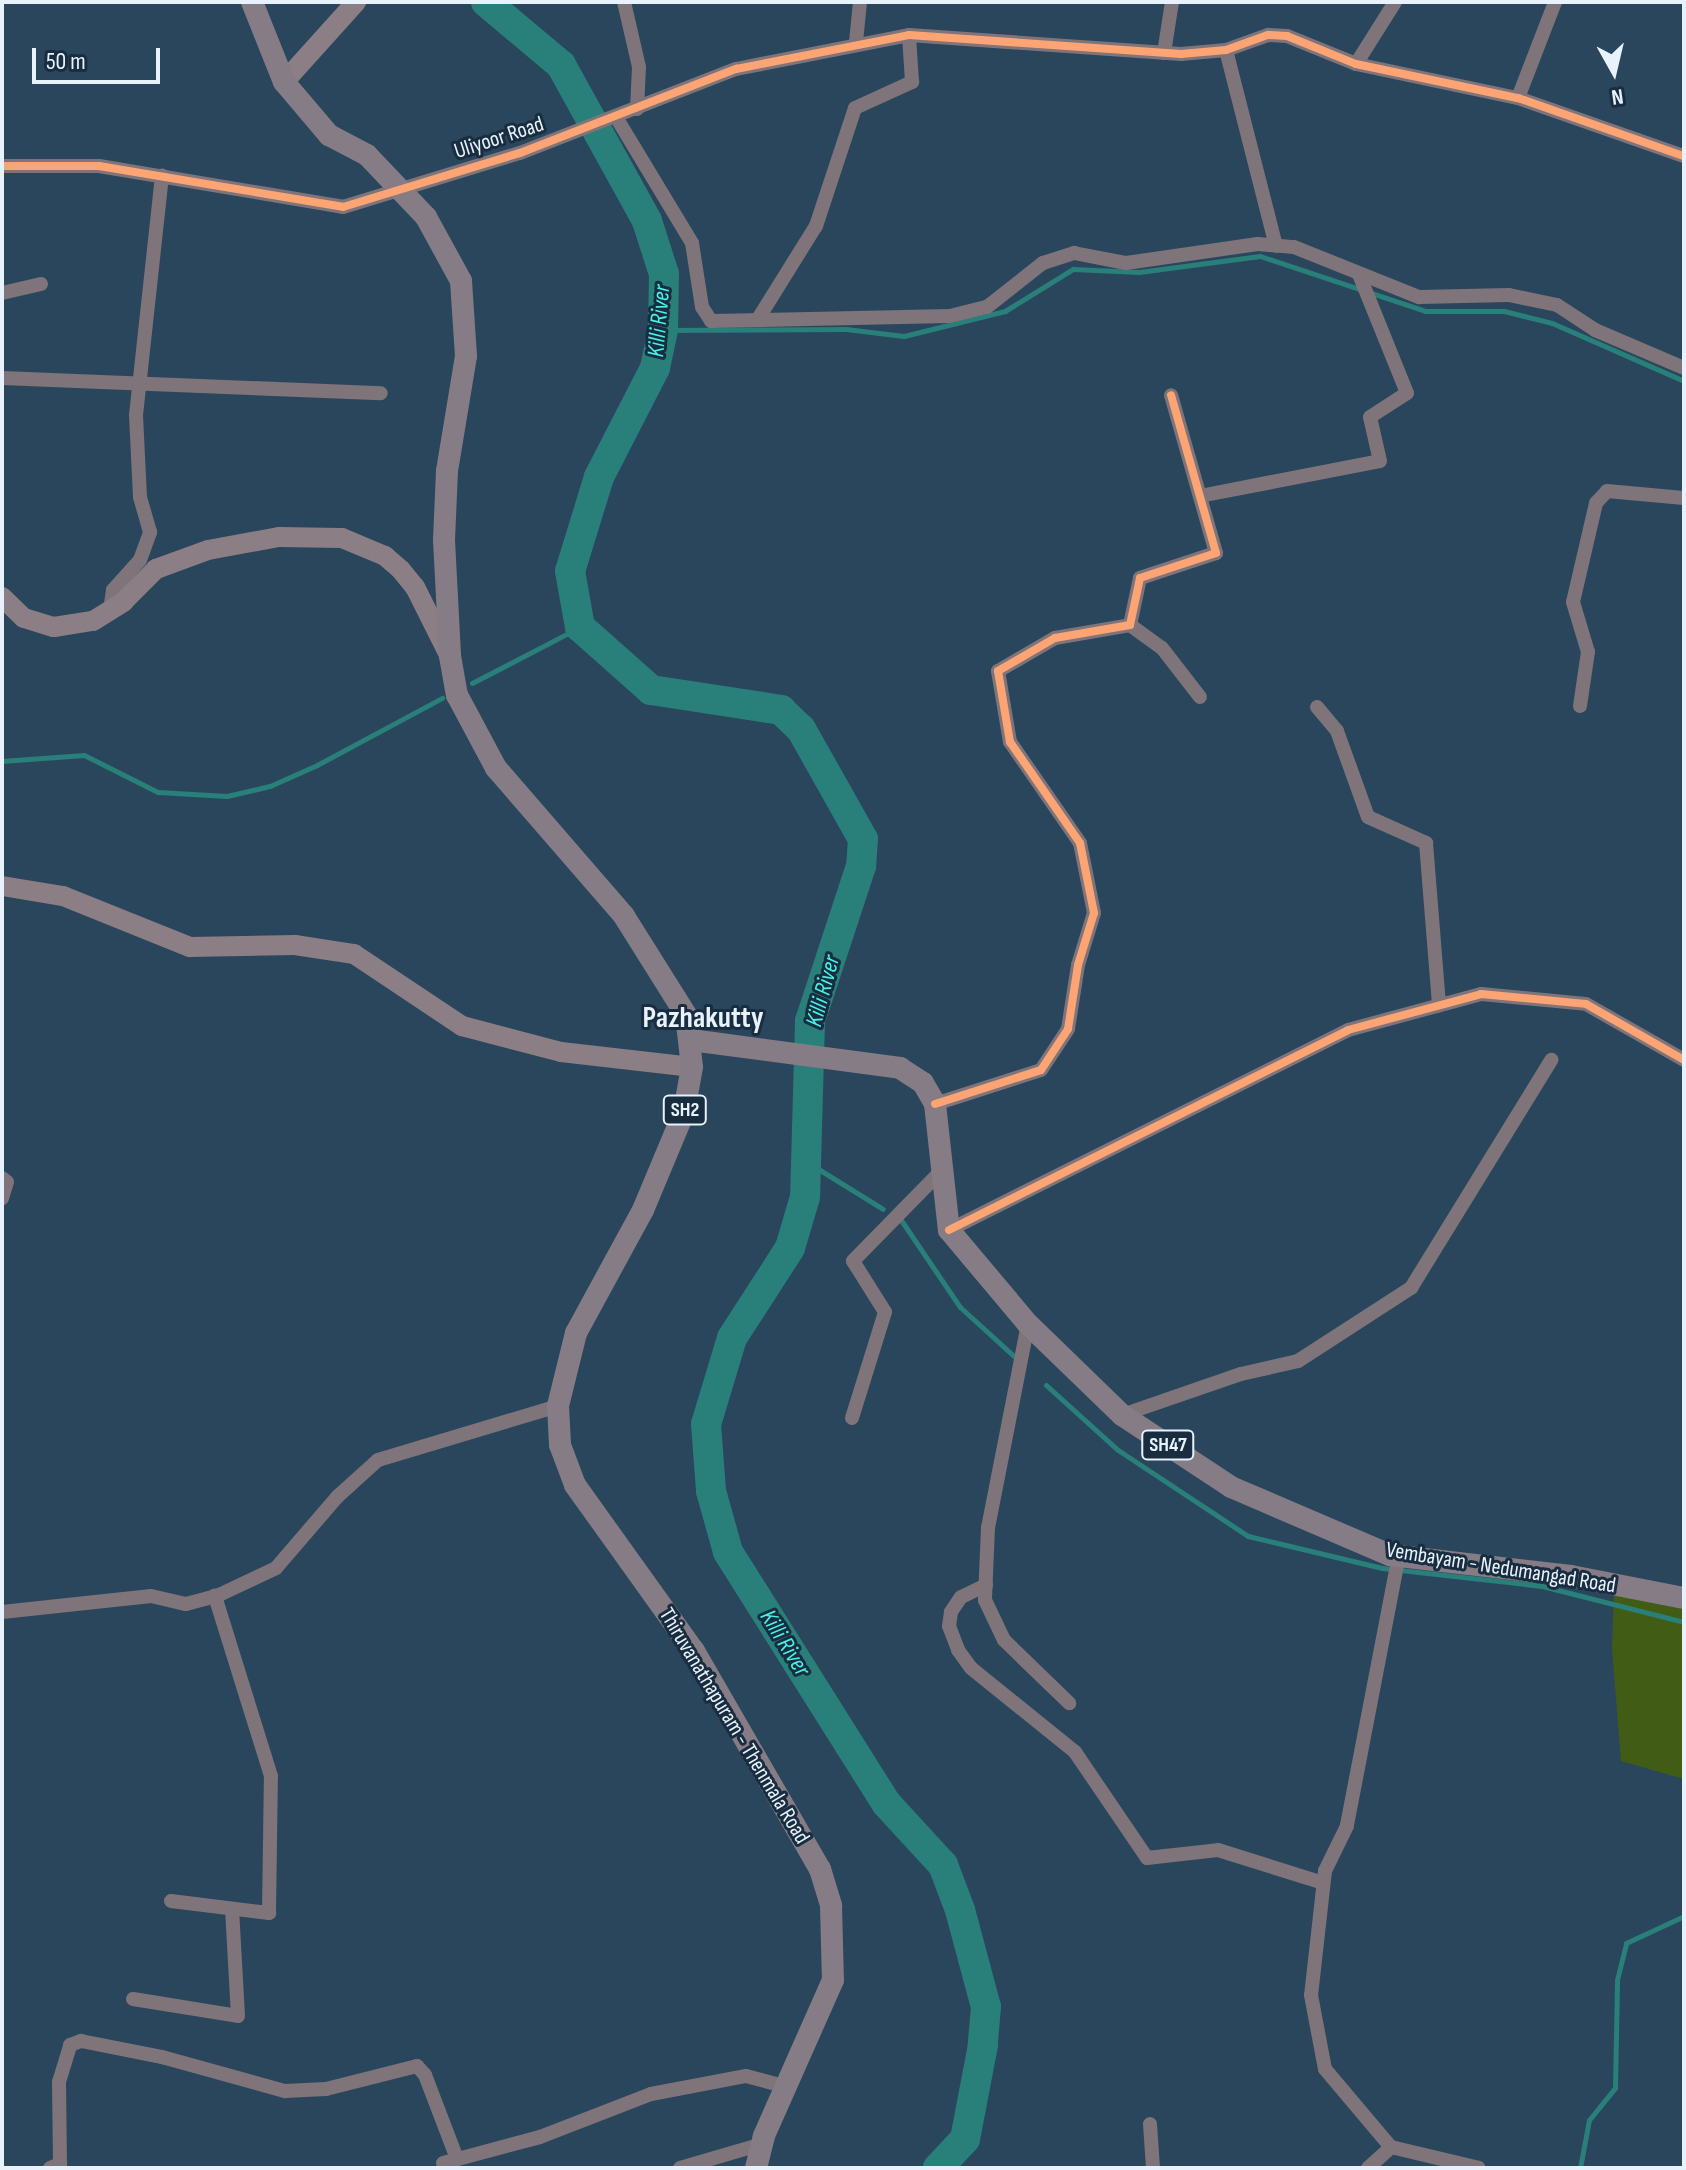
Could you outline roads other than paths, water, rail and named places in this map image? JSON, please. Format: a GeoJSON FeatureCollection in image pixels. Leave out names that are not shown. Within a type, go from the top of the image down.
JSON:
{"type":"FeatureCollection","features":[{"type":"Feature","properties":{"kind":"main road","name":"SH2"},"geometry":{"type":"LineString","coordinates":[[252,2],[284,82]]}},
{"type":"Feature","properties":{"kind":"main road"},"geometry":{"type":"LineString","coordinates":[[284,82],[356,2]]}},
{"type":"Feature","properties":{"kind":"main road","name":"Thiruvanathapuram - Thenmala Road"},"geometry":{"type":"LineString","coordinates":[[284,82],[329,135],[367,155],[399,188],[444,246],[461,281],[466,317],[466,356],[447,485],[450,656],[457,695],[474,733],[496,768],[624,916],[671,987],[691,1040],[692,1067],[670,1154],[576,1333],[558,1406],[560,1445],[575,1485],[694,1651],[820,1869],[831,1906],[833,1980],[762,2144],[756,2168]]}},
{"type":"Feature","properties":{"kind":"main road"},"geometry":{"type":"LineString","coordinates":[[2,597],[24,618],[54,627],[93,621],[110,611],[156,569],[208,550],[279,537],[342,538],[385,556],[401,570],[415,587],[450,656]]}},
{"type":"Feature","properties":{"kind":"main road"},"geometry":{"type":"LineString","coordinates":[[2,886],[63,896],[190,947],[295,945],[354,954],[462,1026],[561,1052],[692,1067]]}},
{"type":"Feature","properties":{"kind":"main road"},"geometry":{"type":"LineString","coordinates":[[691,1040],[786,1050],[900,1068],[923,1083],[935,1104],[949,1230]]}},
{"type":"Feature","properties":{"kind":"main road","name":"Vembayam - Nedumangad Road"},"geometry":{"type":"LineString","coordinates":[[949,1230],[1028,1324],[1122,1415],[1231,1487],[1345,1538],[1399,1555],[1571,1576],[1684,1598]]}},
{"type":"Feature","properties":{"kind":"street"},"geometry":{"type":"LineString","coordinates":[[624,2],[639,67],[637,109]]}},
{"type":"Feature","properties":{"kind":"street"},"geometry":{"type":"LineString","coordinates":[[856,42],[860,2]]}},
{"type":"Feature","properties":{"kind":"street"},"geometry":{"type":"LineString","coordinates":[[1164,53],[1172,2]]}},
{"type":"Feature","properties":{"kind":"street"},"geometry":{"type":"LineString","coordinates":[[1356,64],[1395,2]]}},
{"type":"Feature","properties":{"kind":"street"},"geometry":{"type":"LineString","coordinates":[[1518,98],[1555,2]]}},
{"type":"Feature","properties":{"kind":"street"},"geometry":{"type":"LineString","coordinates":[[758,319],[816,226],[855,108],[912,82],[909,35]]}},
{"type":"Feature","properties":{"kind":"street","name":"Uliyoor Road"},"geometry":{"type":"LineString","coordinates":[[2,166],[99,166],[343,207],[613,119],[736,69],[856,42],[909,35],[1164,53],[1226,50],[1268,35],[1287,36],[1356,64],[1518,98],[1684,156]]}},
{"type":"Feature","properties":{"kind":"street"},"geometry":{"type":"LineString","coordinates":[[1226,50],[1276,246]]}},
{"type":"Feature","properties":{"kind":"street"},"geometry":{"type":"LineString","coordinates":[[613,119],[692,243],[702,307],[711,321],[950,316],[987,307],[1043,263],[1074,253],[1126,263],[1276,246],[1294,247],[1419,297],[1509,295],[1557,305],[1595,330],[1684,368]]}},
{"type":"Feature","properties":{"kind":"street"},"geometry":{"type":"LineString","coordinates":[[110,611],[113,590],[140,560],[150,532],[140,497],[136,450],[162,175]]}},
{"type":"Feature","properties":{"kind":"street"},"geometry":{"type":"LineString","coordinates":[[1200,496],[1380,461],[1370,417],[1407,393],[1359,274]]}},
{"type":"Feature","properties":{"kind":"street"},"geometry":{"type":"LineString","coordinates":[[2,293],[41,284]]}},
{"type":"Feature","properties":{"kind":"street"},"geometry":{"type":"LineString","coordinates":[[2,378],[381,393]]}},
{"type":"Feature","properties":{"kind":"street"},"geometry":{"type":"LineString","coordinates":[[1130,625],[1140,578],[1216,553],[1171,395]]}},
{"type":"Feature","properties":{"kind":"street"},"geometry":{"type":"LineString","coordinates":[[1580,706],[1588,652],[1573,602],[1596,503],[1607,491],[1684,498]]}},
{"type":"Feature","properties":{"kind":"street"},"geometry":{"type":"LineString","coordinates":[[935,1104],[1041,1070],[1068,1029],[1078,965],[1094,913],[1080,843],[1010,742],[998,671],[1055,638],[1130,625],[1162,648],[1200,697]]}},
{"type":"Feature","properties":{"kind":"street"},"geometry":{"type":"LineString","coordinates":[[1317,707],[1337,731],[1368,817],[1426,843],[1439,1005]]}},
{"type":"Feature","properties":{"kind":"street"},"geometry":{"type":"LineString","coordinates":[[949,1230],[1348,1030],[1481,994],[1586,1004],[1684,1060]]}},
{"type":"Feature","properties":{"kind":"street"},"geometry":{"type":"LineString","coordinates":[[1122,1415],[1241,1374],[1298,1361],[1411,1288],[1551,1060]]}},
{"type":"Feature","properties":{"kind":"street"},"geometry":{"type":"LineString","coordinates":[[852,1418],[885,1312],[853,1261],[942,1170]]}},
{"type":"Feature","properties":{"kind":"street"},"geometry":{"type":"LineString","coordinates":[[2,1178],[7,1182],[2,1198]]}},
{"type":"Feature","properties":{"kind":"street"},"geometry":{"type":"LineString","coordinates":[[1028,1324],[988,1527],[986,1585],[989,1618],[1004,1640],[1069,1703]]}},
{"type":"Feature","properties":{"kind":"street"},"geometry":{"type":"LineString","coordinates":[[2,1612],[151,1596],[186,1604],[215,1596],[276,1568],[337,1497],[378,1460],[558,1406]]}},
{"type":"Feature","properties":{"kind":"street"},"geometry":{"type":"LineString","coordinates":[[1399,1555],[1347,1826],[1323,1883],[1311,1995],[1325,2069],[1391,2147],[1479,2168]]}},
{"type":"Feature","properties":{"kind":"street"},"geometry":{"type":"LineString","coordinates":[[986,1585],[961,1597],[951,1612],[949,1626],[958,1650],[971,1668],[1075,1752],[1147,1858],[1218,1850],[1323,1883]]}},
{"type":"Feature","properties":{"kind":"street"},"geometry":{"type":"LineString","coordinates":[[171,1901],[269,1913],[271,1776],[215,1596]]}},
{"type":"Feature","properties":{"kind":"street"},"geometry":{"type":"LineString","coordinates":[[133,1999],[238,2016],[232,1909]]}},
{"type":"Feature","properties":{"kind":"street"},"geometry":{"type":"LineString","coordinates":[[50,2168],[60,2164],[59,2082],[70,2045],[81,2041],[162,2057],[285,2091],[326,2089],[417,2066],[425,2075],[450,2161],[540,2137],[618,2104],[746,2076],[787,2087]]}},
{"type":"Feature","properties":{"kind":"street"},"geometry":{"type":"LineString","coordinates":[[1150,2124],[1153,2168]]}},
{"type":"Feature","properties":{"kind":"street"},"geometry":{"type":"LineString","coordinates":[[680,2168],[762,2144]]}},
{"type":"Feature","properties":{"kind":"street"},"geometry":{"type":"LineString","coordinates":[[1368,2168],[1391,2147]]}},
{"type":"Feature","properties":{"kind":"waterway","name":"Killi River"},"geometry":{"type":"LineString","coordinates":[[486,2],[561,65],[647,221],[664,274],[663,330],[655,368],[599,477],[570,571],[580,627],[651,690],[781,710],[801,729],[863,839],[861,866],[810,1021],[805,1197],[790,1248],[732,1338],[706,1424],[711,1491],[728,1552],[886,1803],[943,1865],[960,1910],[986,2007],[983,2045],[965,2139],[938,2168]]}},
{"type":"Feature","properties":{"kind":"waterway"},"geometry":{"type":"LineString","coordinates":[[663,330],[846,329],[904,336],[1005,311],[1073,269],[1139,272],[1260,256],[1425,311],[1504,311],[1552,323],[1684,381]]}},
{"type":"Feature","properties":{"kind":"waterway"},"geometry":{"type":"LineString","coordinates":[[472,683],[580,627]]}},
{"type":"Feature","properties":{"kind":"waterway"},"geometry":{"type":"LineString","coordinates":[[2,761],[84,755],[158,792],[227,796],[270,786],[317,765],[442,698]]}},
{"type":"Feature","properties":{"kind":"waterway"},"geometry":{"type":"LineString","coordinates":[[807,1162],[883,1209]]}},
{"type":"Feature","properties":{"kind":"waterway"},"geometry":{"type":"LineString","coordinates":[[901,1220],[960,1307],[1018,1360]]}},
{"type":"Feature","properties":{"kind":"waterway"},"geometry":{"type":"LineString","coordinates":[[1046,1385],[1118,1450],[1248,1536],[1382,1568],[1542,1586],[1684,1622]]}},
{"type":"Feature","properties":{"kind":"waterway"},"geometry":{"type":"LineString","coordinates":[[1580,2168],[1589,2120],[1615,2088],[1617,1980],[1626,1943],[1684,1916]]}},
{"type":"Feature","properties":{"kind":"district","name":"Pazhakutty"},"geometry":{"type":"Point","coordinates":[703,1018]}}]}
